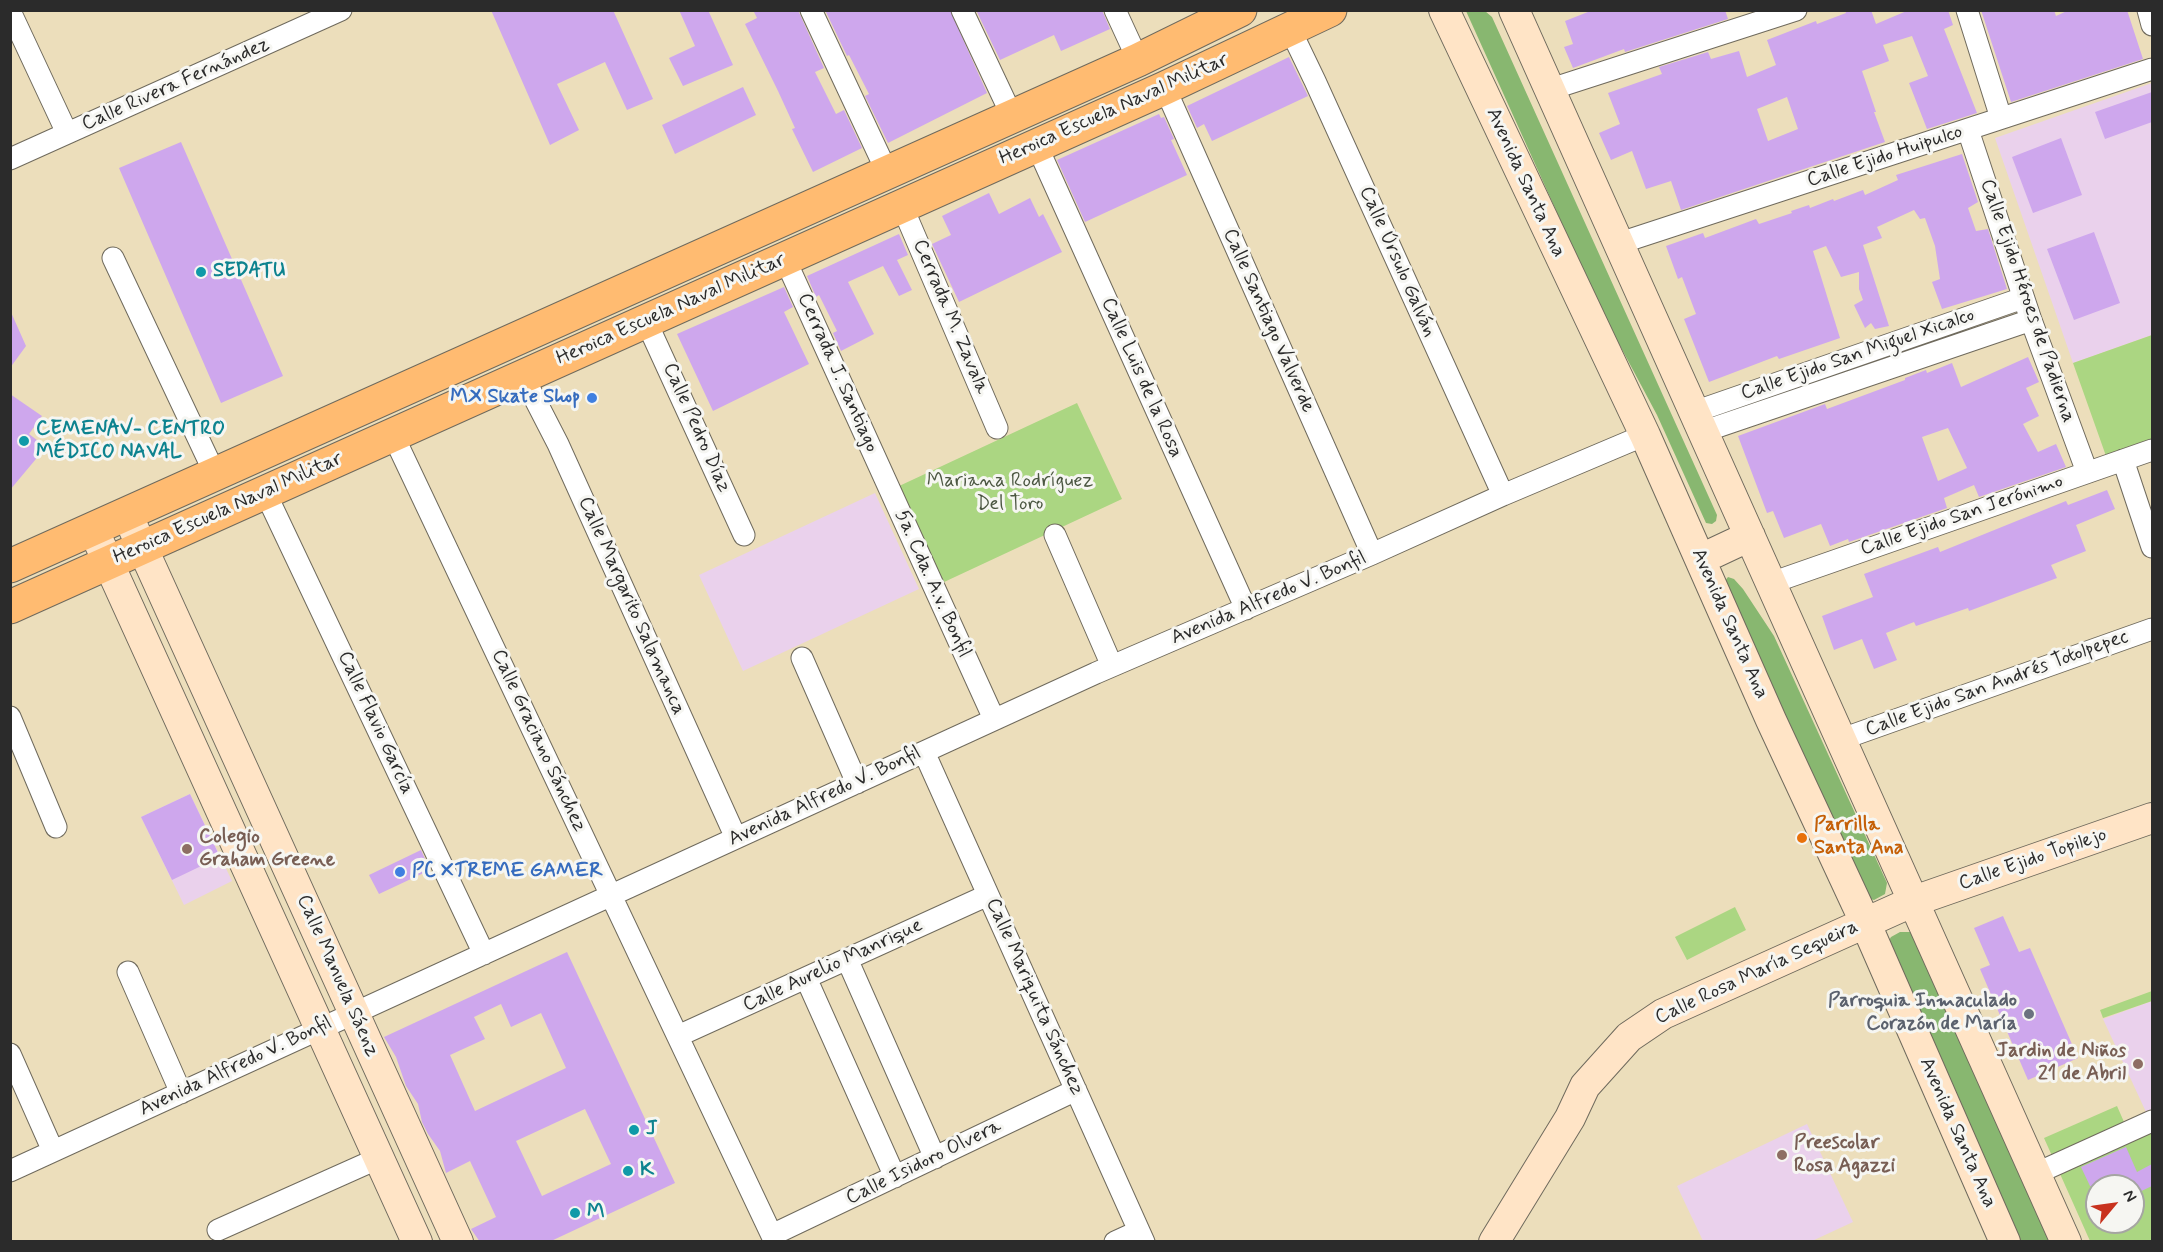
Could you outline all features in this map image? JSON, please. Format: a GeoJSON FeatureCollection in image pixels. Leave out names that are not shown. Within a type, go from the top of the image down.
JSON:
{"type":"FeatureCollection","features":[{"type":"Feature","properties":{"kind":"main road","name":"Heroica Escuela Naval Militar"},"geometry":{"type":"LineString","coordinates":[[10,566],[1138,60],[1240,10]]}},
{"type":"Feature","properties":{"kind":"main road","name":"Heroica Escuela Naval Militar"},"geometry":{"type":"LineString","coordinates":[[10,607],[1165,88],[1330,10]]}},
{"type":"Feature","properties":{"kind":"main road","name":"Avenida Santa Ana"},"geometry":{"type":"LineString","coordinates":[[1444,10],[1645,435],[1865,922],[2005,1242]]}},
{"type":"Feature","properties":{"kind":"main road"},"geometry":{"type":"LineString","coordinates":[[1514,10],[2066,1242]]}},
{"type":"Feature","properties":{"kind":"main road","name":"Calle Manuela Sáenz"},"geometry":{"type":"LineString","coordinates":[[127,514],[458,1242]]}},
{"type":"Feature","properties":{"kind":"main road","name":"Calle Manuela Sáenz"},"geometry":{"type":"LineString","coordinates":[[93,529],[417,1242]]}},
{"type":"Feature","properties":{"kind":"main road"},"geometry":{"type":"LineString","coordinates":[[1701,559],[1750,536]]}},
{"type":"Feature","properties":{"kind":"main road","name":"Calle Ejido Topilejo"},"geometry":{"type":"LineString","coordinates":[[1914,901],[2152,818]]}},
{"type":"Feature","properties":{"kind":"main road","name":"Calle Rosa María Sequeira"},"geometry":{"type":"LineString","coordinates":[[1494,1242],[1570,1118],[1585,1086],[1629,1037],[1673,1010],[1914,901]]}},
{"type":"Feature","properties":{"kind":"street"},"geometry":{"type":"LineString","coordinates":[[10,10],[67,133]]}},
{"type":"Feature","properties":{"kind":"street","name":"Calle Rivera Fernández"},"geometry":{"type":"LineString","coordinates":[[10,159],[341,10]]}},
{"type":"Feature","properties":{"kind":"street"},"geometry":{"type":"LineString","coordinates":[[811,10],[887,172]]}},
{"type":"Feature","properties":{"kind":"street"},"geometry":{"type":"LineString","coordinates":[[962,10],[1012,116]]}},
{"type":"Feature","properties":{"kind":"street"},"geometry":{"type":"LineString","coordinates":[[1115,10],[1138,60]]}},
{"type":"Feature","properties":{"kind":"street"},"geometry":{"type":"LineString","coordinates":[[1548,90],[1796,10]]}},
{"type":"Feature","properties":{"kind":"street"},"geometry":{"type":"LineString","coordinates":[[1967,10],[2001,118]]}},
{"type":"Feature","properties":{"kind":"street"},"geometry":{"type":"LineString","coordinates":[[2148,10],[2152,25]]}},
{"type":"Feature","properties":{"kind":"street","name":"Calle Úrsulo Galván"},"geometry":{"type":"LineString","coordinates":[[1290,29],[1503,495]]}},
{"type":"Feature","properties":{"kind":"street","name":"Calle Ejido Huipulco"},"geometry":{"type":"LineString","coordinates":[[1617,244],[2152,69]]}},
{"type":"Feature","properties":{"kind":"street","name":"Calle Santiago Valverde"},"geometry":{"type":"LineString","coordinates":[[1165,88],[1372,554]]}},
{"type":"Feature","properties":{"kind":"street","name":"Calle Ejido Héroes de Padierna"},"geometry":{"type":"LineString","coordinates":[[1968,130],[2023,298],[2087,472]]}},
{"type":"Feature","properties":{"kind":"street","name":"Calle Luis de la Rosa"},"geometry":{"type":"LineString","coordinates":[[1036,146],[1246,609]]}},
{"type":"Feature","properties":{"kind":"street","name":"Cerrada M. Zavala"},"geometry":{"type":"LineString","coordinates":[[902,206],[997,428]]}},
{"type":"Feature","properties":{"kind":"street"},"geometry":{"type":"LineString","coordinates":[[113,258],[216,474]]}},
{"type":"Feature","properties":{"kind":"street","name":"Cerrada J. Santiago"},"geometry":{"type":"LineString","coordinates":[[785,259],[889,488]]}},
{"type":"Feature","properties":{"kind":"street","name":"Calle Ejido San Miguel Xicalco"},"geometry":{"type":"LineString","coordinates":[[1698,422],[2023,298]]}},
{"type":"Feature","properties":{"kind":"street","name":"Calle Ejido San Miguel Xicalco"},"geometry":{"type":"LineString","coordinates":[[1698,422],[2031,320]]}},
{"type":"Feature","properties":{"kind":"street","name":"Calle Pedro Díaz"},"geometry":{"type":"LineString","coordinates":[[646,321],[744,535]]}},
{"type":"Feature","properties":{"kind":"street","name":"Calle Margarito Salamanca"},"geometry":{"type":"LineString","coordinates":[[523,376],[558,444],[736,838]]}},
{"type":"Feature","properties":{"kind":"street","name":"Calle Graciano Sánchez"},"geometry":{"type":"LineString","coordinates":[[393,435],[774,1239]]}},
{"type":"Feature","properties":{"kind":"street","name":"Avenida Alfredo V. Bonfil"},"geometry":{"type":"LineString","coordinates":[[10,1171],[994,719],[1645,435]]}},
{"type":"Feature","properties":{"kind":"street","name":"Calle Ejido San Jerónimo"},"geometry":{"type":"LineString","coordinates":[[1771,583],[2152,450]]}},
{"type":"Feature","properties":{"kind":"street"},"geometry":{"type":"LineString","coordinates":[[2123,460],[2152,547]]}},
{"type":"Feature","properties":{"kind":"street","name":"5a. Cda. A.v. Bonfil"},"geometry":{"type":"LineString","coordinates":[[889,488],[994,719]]}},
{"type":"Feature","properties":{"kind":"street","name":"Calle Flavio García"},"geometry":{"type":"LineString","coordinates":[[265,492],[484,954]]}},
{"type":"Feature","properties":{"kind":"street"},"geometry":{"type":"LineString","coordinates":[[1055,535],[1112,666]]}},
{"type":"Feature","properties":{"kind":"street","name":"Calle Ejido San Andrés Totolpepec"},"geometry":{"type":"LineString","coordinates":[[1842,739],[2152,629]]}},
{"type":"Feature","properties":{"kind":"street"},"geometry":{"type":"LineString","coordinates":[[802,658],[857,783]]}},
{"type":"Feature","properties":{"kind":"street"},"geometry":{"type":"LineString","coordinates":[[10,717],[56,827]]}},
{"type":"Feature","properties":{"kind":"street","name":"Calle Mariquita Sánchez"},"geometry":{"type":"LineString","coordinates":[[924,752],[1142,1236]]}},
{"type":"Feature","properties":{"kind":"street","name":"Calle Aurelio Manrique"},"geometry":{"type":"LineString","coordinates":[[678,1036],[988,895]]}},
{"type":"Feature","properties":{"kind":"street"},"geometry":{"type":"LineString","coordinates":[[847,959],[935,1158]]}},
{"type":"Feature","properties":{"kind":"street"},"geometry":{"type":"LineString","coordinates":[[128,972],[181,1093]]}},
{"type":"Feature","properties":{"kind":"street"},"geometry":{"type":"LineString","coordinates":[[806,978],[895,1177]]}},
{"type":"Feature","properties":{"kind":"street"},"geometry":{"type":"LineString","coordinates":[[10,1054],[53,1151]]}},
{"type":"Feature","properties":{"kind":"street","name":"Calle Isidoro Olvera"},"geometry":{"type":"LineString","coordinates":[[774,1239],[895,1177],[1076,1090]]}},
{"type":"Feature","properties":{"kind":"street"},"geometry":{"type":"LineString","coordinates":[[2035,1174],[2152,1121]]}},
{"type":"Feature","properties":{"kind":"street"},"geometry":{"type":"LineString","coordinates":[[218,1230],[379,1158]]}},
{"type":"Feature","properties":{"kind":"street"},"geometry":{"type":"LineString","coordinates":[[1114,1242],[1142,1236]]}},
{"type":"Feature","properties":{"kind":"shaded area"},"geometry":{"type":"Polygon","coordinates":[[[2152,83],[2152,335],[2073,363],[1995,138],[2152,83]]]}},
{"type":"Feature","properties":{"kind":"shaded area"},"geometry":{"type":"Polygon","coordinates":[[[875,493],[919,589],[743,671],[699,575],[875,493]]]}},
{"type":"Feature","properties":{"kind":"shaded area","name":"Colegio Graham Greene"},"geometry":{"type":"Polygon","coordinates":[[[190,794],[232,881],[184,905],[141,817],[190,794]]]}},
{"type":"Feature","properties":{"kind":"shaded area","name":"Jardin de Niños 21 de Abril"},"geometry":{"type":"Polygon","coordinates":[[[2152,1001],[2152,1109],[2146,1112],[2103,1019],[2152,1001]]]}},
{"type":"Feature","properties":{"kind":"shaded area","name":"Preescolar Rosa Agazzi"},"geometry":{"type":"Polygon","coordinates":[[[1807,1124],[1853,1222],[1812,1241],[1703,1241],[1677,1186],[1807,1124]]]}},
{"type":"Feature","properties":{"kind":"green space"},"geometry":{"type":"Polygon","coordinates":[[[1466,11],[1485,11],[1492,17],[1717,515],[1716,521],[1712,524],[1706,523],[1657,415],[1601,310],[1466,11]]]}},
{"type":"Feature","properties":{"kind":"green space"},"geometry":{"type":"Polygon","coordinates":[[[2152,335],[2152,440],[2106,456],[2073,363],[2152,335]]]}},
{"type":"Feature","properties":{"kind":"green space","name":"Mariana Rodríguez Del Toro"},"geometry":{"type":"Polygon","coordinates":[[[1077,403],[1122,499],[942,583],[897,487],[1077,403]]]}},
{"type":"Feature","properties":{"kind":"green space"},"geometry":{"type":"Polygon","coordinates":[[[1728,577],[1734,579],[1743,589],[1774,636],[1887,883],[1885,894],[1874,900],[1866,898],[1724,582],[1728,577]]]}},
{"type":"Feature","properties":{"kind":"green space"},"geometry":{"type":"Polygon","coordinates":[[[1735,907],[1746,930],[1687,960],[1675,937],[1735,907]]]}},
{"type":"Feature","properties":{"kind":"green space"},"geometry":{"type":"Polygon","coordinates":[[[1900,932],[1911,932],[2053,1241],[2018,1241],[1886,945],[1891,937],[1900,932]]]}},
{"type":"Feature","properties":{"kind":"green space"},"geometry":{"type":"Polygon","coordinates":[[[2152,991],[2152,1001],[2103,1018],[2100,1010],[2152,991]]]}},
{"type":"Feature","properties":{"kind":"green space"},"geometry":{"type":"Polygon","coordinates":[[[2117,1106],[2128,1131],[2150,1122],[2146,1112],[2152,1109],[2152,1241],[2090,1241],[2087,1234],[2145,1234],[2145,1174],[2085,1174],[2085,1230],[2044,1138],[2117,1106]]]}},
{"type":"Feature","properties":{"kind":"building"},"geometry":{"type":"Polygon","coordinates":[[[491,10],[613,10],[653,99],[627,110],[605,62],[557,84],[579,130],[550,145],[491,10]]]}},
{"type":"Feature","properties":{"kind":"building"},"geometry":{"type":"Polygon","coordinates":[[[679,10],[708,10],[733,65],[683,86],[669,58],[695,46],[679,10]]]}},
{"type":"Feature","properties":{"kind":"building"},"geometry":{"type":"Polygon","coordinates":[[[753,10],[798,10],[824,68],[815,72],[836,114],[844,110],[862,148],[813,172],[792,129],[795,128],[778,91],[745,24],[757,18],[753,10]]]}},
{"type":"Feature","properties":{"kind":"building"},"geometry":{"type":"Polygon","coordinates":[[[825,10],[950,10],[987,93],[888,143],[865,96],[869,94],[849,55],[847,56],[825,10]]]}},
{"type":"Feature","properties":{"kind":"building"},"geometry":{"type":"Polygon","coordinates":[[[976,10],[1102,10],[1110,29],[1061,51],[1054,35],[1000,60],[976,10]]]}},
{"type":"Feature","properties":{"kind":"building"},"geometry":{"type":"Polygon","coordinates":[[[1593,10],[1725,10],[1728,19],[1625,52],[1624,49],[1573,68],[1564,47],[1573,44],[1565,21],[1593,10]]]}},
{"type":"Feature","properties":{"kind":"building"},"geometry":{"type":"Polygon","coordinates":[[[1845,10],[1871,10],[1876,24],[1909,10],[1948,10],[1953,25],[1944,29],[1977,113],[1927,129],[1909,83],[1928,76],[1912,36],[1883,45],[1889,61],[1862,71],[1885,142],[1681,210],[1671,181],[1646,189],[1632,151],[1611,160],[1599,133],[1620,124],[1608,93],[1662,74],[1659,67],[1708,52],[1711,59],[1739,51],[1747,77],[1776,65],[1767,40],[1816,21],[1817,24],[1846,13],[1845,10]],[[1787,97],[1757,109],[1768,141],[1798,129],[1787,97]]]}},
{"type":"Feature","properties":{"kind":"building"},"geometry":{"type":"Polygon","coordinates":[[[1981,10],[2054,10],[2056,16],[2069,10],[2127,10],[2143,59],[2011,102],[1981,10]]]}},
{"type":"Feature","properties":{"kind":"building"},"geometry":{"type":"Polygon","coordinates":[[[1289,57],[1308,96],[1212,141],[1204,124],[1197,128],[1187,106],[1289,57]]]}},
{"type":"Feature","properties":{"kind":"building"},"geometry":{"type":"Polygon","coordinates":[[[743,87],[756,115],[675,154],[662,125],[743,87]]]}},
{"type":"Feature","properties":{"kind":"building"},"geometry":{"type":"Polygon","coordinates":[[[2152,92],[2152,122],[2105,139],[2095,112],[2152,92]]]}},
{"type":"Feature","properties":{"kind":"building"},"geometry":{"type":"Polygon","coordinates":[[[1159,114],[1161,118],[1164,117],[1174,139],[1171,140],[1187,175],[1085,222],[1057,160],[1159,114]]]}},
{"type":"Feature","properties":{"kind":"building"},"geometry":{"type":"Polygon","coordinates":[[[2061,138],[2082,195],[2033,213],[2012,157],[2061,138]]]}},
{"type":"Feature","properties":{"kind":"building","name":"SEDATU"},"geometry":{"type":"Polygon","coordinates":[[[181,142],[283,376],[221,403],[119,168],[181,142]]]}},
{"type":"Feature","properties":{"kind":"building"},"geometry":{"type":"Polygon","coordinates":[[[1962,154],[1978,202],[1968,208],[1976,231],[1988,229],[2007,289],[1942,309],[1932,282],[1940,279],[1935,246],[1925,218],[1920,219],[1914,210],[1877,227],[1882,238],[1863,245],[1889,326],[1875,329],[1871,323],[1865,328],[1854,305],[1863,300],[1859,289],[1859,272],[1841,277],[1826,246],[1813,251],[1840,338],[1779,359],[1777,356],[1709,382],[1684,319],[1696,314],[1682,277],[1678,279],[1666,246],[1703,233],[1705,238],[1756,219],[1759,224],[1809,205],[1810,208],[1863,190],[1865,195],[1898,180],[1896,175],[1962,154]]]}},
{"type":"Feature","properties":{"kind":"building"},"geometry":{"type":"Polygon","coordinates":[[[989,193],[999,214],[1030,198],[1039,217],[1043,214],[1062,252],[959,302],[932,244],[951,235],[942,216],[989,193]]]}},
{"type":"Feature","properties":{"kind":"building"},"geometry":{"type":"Polygon","coordinates":[[[2094,232],[2120,303],[2074,320],[2047,249],[2094,232]]]}},
{"type":"Feature","properties":{"kind":"building"},"geometry":{"type":"Polygon","coordinates":[[[899,234],[908,255],[897,260],[912,290],[899,296],[883,266],[848,282],[874,334],[841,351],[833,333],[837,331],[819,295],[816,297],[807,276],[899,234]]]}},
{"type":"Feature","properties":{"kind":"building"},"geometry":{"type":"Polygon","coordinates":[[[784,287],[793,307],[784,312],[809,364],[713,411],[677,334],[784,287]]]}},
{"type":"Feature","properties":{"kind":"building","name":"CEMENAV- CENTRO MÉDICO NAVAL"},"geometry":{"type":"Polygon","coordinates":[[[10,310],[26,346],[10,368],[10,310]]]}},
{"type":"Feature","properties":{"kind":"building"},"geometry":{"type":"Polygon","coordinates":[[[2028,357],[2039,382],[2026,388],[2039,416],[2023,424],[2038,452],[2056,444],[2066,467],[1979,497],[1974,485],[1944,498],[1947,508],[1849,542],[1848,539],[1830,546],[1821,524],[1784,538],[1773,511],[1767,513],[1738,436],[1825,404],[1827,409],[1926,370],[1927,373],[1952,363],[1961,387],[2028,357]],[[1948,428],[1922,437],[1938,481],[1967,468],[1948,428]]]}},
{"type":"Feature","properties":{"kind":"building","name":"CEMENAV- CENTRO MÉDICO NAVAL"},"geometry":{"type":"Polygon","coordinates":[[[10,394],[42,416],[29,434],[46,447],[10,490],[10,394]]]}},
{"type":"Feature","properties":{"kind":"building"},"geometry":{"type":"Polygon","coordinates":[[[2107,490],[2115,509],[2076,525],[2086,551],[2051,565],[2057,578],[1969,611],[1968,608],[1916,626],[1914,622],[1886,633],[1897,660],[1874,669],[1862,639],[1834,650],[1822,616],[1873,597],[1864,574],[1938,547],[1940,552],[2066,501],[2068,505],[2107,490]]]}},
{"type":"Feature","properties":{"kind":"building","name":"Colegio Graham Greene"},"geometry":{"type":"Polygon","coordinates":[[[190,794],[220,857],[172,880],[141,817],[190,794]]]}},
{"type":"Feature","properties":{"kind":"building","name":"PC XTREME GAMER"},"geometry":{"type":"Polygon","coordinates":[[[421,850],[430,870],[379,894],[369,875],[421,850]]]}},
{"type":"Feature","properties":{"kind":"building","name":"Parroquia Inmaculado Corazón de María"},"geometry":{"type":"Polygon","coordinates":[[[2003,916],[2019,952],[2030,948],[2078,1058],[2028,1080],[1980,969],[1990,965],[1974,928],[2003,916]]]}},
{"type":"Feature","properties":{"kind":"building"},"geometry":{"type":"Polygon","coordinates":[[[567,952],[675,1183],[549,1242],[480,1242],[471,1229],[496,1217],[470,1161],[446,1173],[440,1151],[422,1122],[418,1104],[406,1086],[396,1057],[384,1037],[567,952]],[[501,1004],[474,1017],[485,1039],[450,1055],[475,1111],[566,1068],[541,1013],[511,1027],[501,1004]],[[585,1109],[516,1141],[542,1196],[611,1164],[585,1109]]]}},
{"type":"Feature","properties":{"kind":"building"},"geometry":{"type":"Polygon","coordinates":[[[2126,1147],[2137,1172],[2152,1164],[2152,1186],[2145,1189],[2145,1174],[2085,1175],[2081,1167],[2126,1147]]]}},
{"type":"Feature","properties":{"kind":"place","name":"SEDATU"},"geometry":{"type":"Point","coordinates":[201,272]}},
{"type":"Feature","properties":{"kind":"place","name":"MX Skate Shop"},"geometry":{"type":"Point","coordinates":[592,398]}},
{"type":"Feature","properties":{"kind":"place","name":"CEMENAV- CENTRO MÉDICO NAVAL"},"geometry":{"type":"Point","coordinates":[24,441]}},
{"type":"Feature","properties":{"kind":"place","name":"Parrilla Santa Ana"},"geometry":{"type":"Point","coordinates":[1802,838]}},
{"type":"Feature","properties":{"kind":"place","name":"Colegio Graham Greene"},"geometry":{"type":"Point","coordinates":[187,849]}},
{"type":"Feature","properties":{"kind":"place","name":"PC XTREME GAMER"},"geometry":{"type":"Point","coordinates":[400,872]}},
{"type":"Feature","properties":{"kind":"place","name":"Parroquia Inmaculado Corazón de María"},"geometry":{"type":"Point","coordinates":[2029,1014]}},
{"type":"Feature","properties":{"kind":"place","name":"Jardin de Niños 21 de Abril"},"geometry":{"type":"Point","coordinates":[2138,1064]}},
{"type":"Feature","properties":{"kind":"place","name":"J"},"geometry":{"type":"Point","coordinates":[634,1130]}},
{"type":"Feature","properties":{"kind":"place","name":"Preescolar Rosa Agazzi"},"geometry":{"type":"Point","coordinates":[1782,1155]}},
{"type":"Feature","properties":{"kind":"place","name":"K"},"geometry":{"type":"Point","coordinates":[628,1171]}},
{"type":"Feature","properties":{"kind":"place","name":"M"},"geometry":{"type":"Point","coordinates":[575,1213]}}]}
